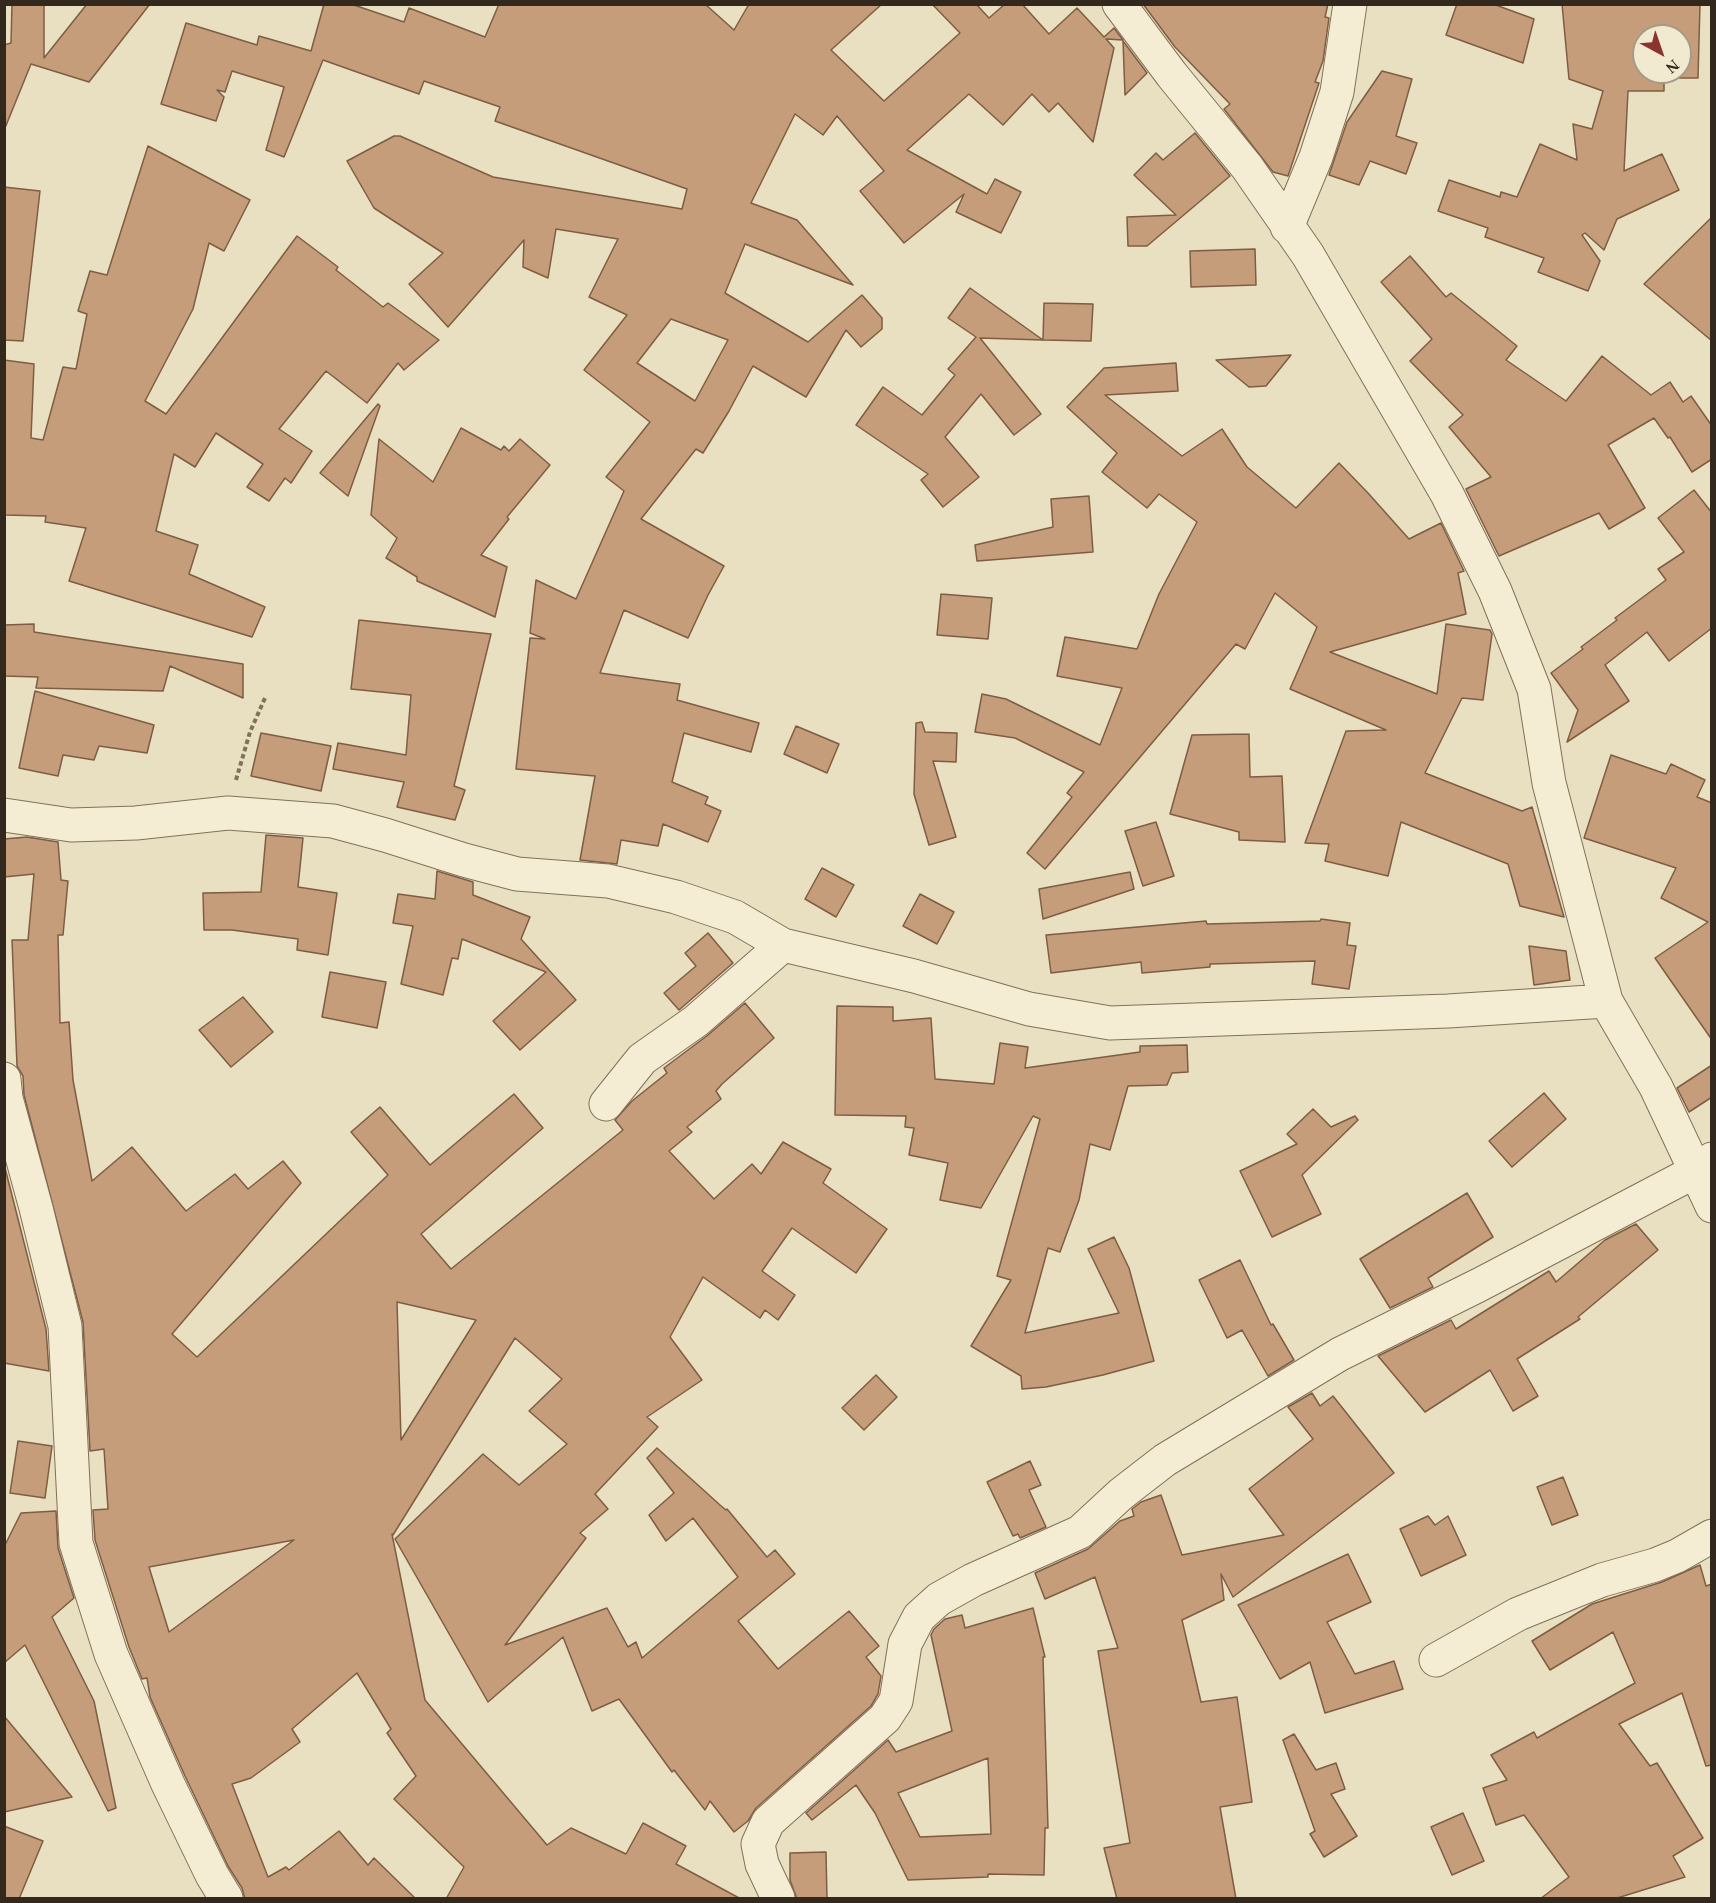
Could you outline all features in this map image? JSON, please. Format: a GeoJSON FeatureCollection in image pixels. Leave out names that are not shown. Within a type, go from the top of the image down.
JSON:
{"type":"FeatureCollection","features":[{"type":"Feature","properties":{"kind":"street"},"geometry":{"type":"LineString","coordinates":[[1119,4],[1172,75],[1247,166],[1308,255],[1447,494],[1496,591],[1534,689],[1549,783],[1606,1001],[1704,1165],[1712,1206]]}},
{"type":"Feature","properties":{"kind":"street"},"geometry":{"type":"LineString","coordinates":[[1287,227],[1316,157],[1337,92],[1350,4]]}},
{"type":"Feature","properties":{"kind":"street"},"geometry":{"type":"LineString","coordinates":[[4,815],[71,825],[136,823],[228,813],[333,821],[517,874],[608,881],[664,894],[735,917],[783,945],[914,976],[1029,1009],[1110,1023],[1448,1011],[1606,1001]]}},
{"type":"Feature","properties":{"kind":"street"},"geometry":{"type":"LineString","coordinates":[[606,1104],[642,1059],[696,1021],[783,945]]}},
{"type":"Feature","properties":{"kind":"street"},"geometry":{"type":"LineString","coordinates":[[5,1092],[65,1326],[76,1543],[111,1653],[168,1785],[226,1899]]}},
{"type":"Feature","properties":{"kind":"street"},"geometry":{"type":"LineString","coordinates":[[778,1899],[762,1864],[758,1844],[768,1822],[885,1718],[896,1701],[905,1644],[919,1617],[939,1599],[973,1580],[1080,1532],[1121,1494],[1165,1460],[1340,1354],[1479,1285],[1704,1165]]}},
{"type":"Feature","properties":{"kind":"street"},"geometry":{"type":"LineString","coordinates":[[1436,1660],[1518,1614],[1579,1588],[1655,1565],[1677,1556],[1712,1536]]}},
{"type":"Feature","properties":{"kind":"path"},"geometry":{"type":"LineString","coordinates":[[228,813],[247,741],[264,698]]}},
{"type":"Feature","properties":{"kind":"building"},"geometry":{"type":"Polygon","coordinates":[[[12,4],[44,4],[44,58],[87,4],[150,4],[89,82],[31,64],[5,128],[4,45],[11,43],[12,4]]]}},
{"type":"Feature","properties":{"kind":"building"},"geometry":{"type":"Polygon","coordinates":[[[324,4],[351,4],[404,22],[409,8],[485,37],[499,4],[705,4],[734,30],[749,4],[882,4],[831,50],[884,101],[960,33],[932,4],[976,4],[989,18],[1005,4],[1022,4],[1049,34],[1077,8],[1104,37],[1114,28],[1123,40],[1106,39],[1114,48],[1093,142],[1058,103],[1049,112],[1032,94],[1003,125],[969,94],[907,150],[987,194],[995,179],[1021,192],[1001,233],[956,212],[964,194],[904,243],[860,191],[884,171],[837,116],[823,135],[795,114],[751,203],[797,220],[853,285],[745,244],[725,293],[808,342],[862,295],[882,318],[882,329],[861,347],[846,330],[806,397],[753,366],[703,453],[696,449],[641,519],[724,566],[688,638],[624,610],[600,673],[680,684],[677,700],[759,723],[751,752],[684,733],[672,782],[708,797],[705,804],[721,811],[708,842],[663,824],[658,846],[621,840],[617,864],[580,860],[595,776],[516,769],[530,638],[545,639],[530,633],[536,580],[576,599],[624,491],[606,477],[650,422],[584,370],[627,315],[589,297],[618,239],[556,229],[548,278],[523,267],[524,240],[448,327],[409,284],[443,253],[374,208],[347,161],[394,136],[400,136],[493,177],[682,209],[687,189],[495,121],[500,107],[424,81],[419,94],[323,60],[284,157],[266,150],[284,87],[232,71],[225,92],[217,90],[224,97],[216,121],[161,104],[186,23],[257,45],[259,36],[311,51],[324,4]],[[671,319],[637,363],[695,401],[728,340],[671,319]]]}},
{"type":"Feature","properties":{"kind":"building"},"geometry":{"type":"Polygon","coordinates":[[[1143,4],[1328,4],[1325,17],[1329,18],[1323,61],[1315,82],[1319,83],[1288,176],[1273,172],[1224,109],[1230,104],[1175,47],[1143,4]]]}},
{"type":"Feature","properties":{"kind":"building"},"geometry":{"type":"Polygon","coordinates":[[[1457,4],[1493,4],[1534,19],[1523,63],[1446,35],[1457,4]]]}},
{"type":"Feature","properties":{"kind":"building"},"geometry":{"type":"Polygon","coordinates":[[[1562,4],[1700,4],[1698,78],[1692,78],[1692,24],[1632,24],[1632,84],[1664,84],[1664,91],[1628,91],[1624,171],[1662,154],[1679,190],[1617,219],[1604,250],[1585,233],[1582,235],[1600,261],[1588,291],[1538,272],[1544,258],[1485,237],[1488,228],[1438,211],[1449,180],[1500,197],[1501,192],[1517,197],[1540,144],[1577,160],[1573,124],[1592,129],[1603,91],[1569,79],[1562,4]]]}},
{"type":"Feature","properties":{"kind":"building"},"geometry":{"type":"Polygon","coordinates":[[[1123,41],[1147,73],[1125,95],[1123,41]]]}},
{"type":"Feature","properties":{"kind":"building"},"geometry":{"type":"Polygon","coordinates":[[[1382,71],[1412,79],[1396,136],[1417,143],[1406,174],[1370,161],[1359,185],[1329,175],[1347,122],[1382,71]]]}},
{"type":"Feature","properties":{"kind":"building"},"geometry":{"type":"Polygon","coordinates":[[[1195,133],[1230,176],[1147,246],[1128,246],[1127,217],[1176,215],[1134,175],[1156,153],[1163,160],[1195,133]]]}},
{"type":"Feature","properties":{"kind":"building"},"geometry":{"type":"Polygon","coordinates":[[[148,146],[250,200],[224,251],[209,243],[193,309],[145,401],[166,414],[297,236],[338,267],[336,270],[383,307],[388,303],[439,340],[404,370],[398,363],[367,403],[326,371],[279,429],[312,451],[291,483],[285,478],[269,501],[247,487],[263,464],[216,433],[195,467],[174,454],[156,531],[198,545],[189,574],[265,607],[252,637],[69,581],[86,528],[45,522],[46,516],[4,515],[4,360],[34,364],[31,438],[43,440],[63,367],[76,369],[87,314],[78,311],[90,271],[107,275],[148,146]]]}},
{"type":"Feature","properties":{"kind":"building"},"geometry":{"type":"Polygon","coordinates":[[[4,187],[40,191],[23,341],[4,340],[4,187]]]}},
{"type":"Feature","properties":{"kind":"building"},"geometry":{"type":"Polygon","coordinates":[[[1712,217],[1712,341],[1644,284],[1712,217]]]}},
{"type":"Feature","properties":{"kind":"building"},"geometry":{"type":"Polygon","coordinates":[[[1255,249],[1256,285],[1191,287],[1190,251],[1255,249]]]}},
{"type":"Feature","properties":{"kind":"building"},"geometry":{"type":"Polygon","coordinates":[[[1410,256],[1446,297],[1451,293],[1517,346],[1506,360],[1566,401],[1602,356],[1651,395],[1670,382],[1683,402],[1691,396],[1712,426],[1712,459],[1692,472],[1670,437],[1668,438],[1654,418],[1608,445],[1645,508],[1609,529],[1599,513],[1499,556],[1466,489],[1491,477],[1449,427],[1463,415],[1410,361],[1432,339],[1381,282],[1410,256]]]}},
{"type":"Feature","properties":{"kind":"building"},"geometry":{"type":"Polygon","coordinates":[[[970,288],[1043,340],[980,338],[1041,414],[1014,435],[981,394],[945,437],[979,477],[943,507],[921,480],[928,474],[856,425],[883,387],[922,415],[955,375],[948,369],[976,337],[948,318],[970,288]]]}},
{"type":"Feature","properties":{"kind":"building"},"geometry":{"type":"Polygon","coordinates":[[[1044,303],[1093,304],[1091,341],[1043,340],[1044,303]]]}},
{"type":"Feature","properties":{"kind":"building"},"geometry":{"type":"Polygon","coordinates":[[[1291,355],[1266,386],[1249,387],[1216,360],[1291,355]]]}},
{"type":"Feature","properties":{"kind":"building"},"geometry":{"type":"Polygon","coordinates":[[[1176,363],[1178,391],[1105,395],[1182,456],[1222,429],[1247,467],[1296,508],[1339,463],[1409,539],[1441,523],[1464,571],[1458,573],[1466,614],[1330,652],[1437,694],[1446,624],[1490,630],[1492,634],[1483,700],[1462,698],[1425,773],[1522,811],[1532,807],[1564,917],[1520,906],[1508,864],[1401,822],[1388,876],[1325,861],[1329,844],[1305,843],[1346,731],[1386,730],[1290,689],[1317,627],[1275,593],[1245,649],[1236,644],[1045,869],[1027,853],[1072,797],[1067,793],[1084,772],[1015,738],[975,732],[982,694],[1006,699],[1100,745],[1122,688],[1057,676],[1065,637],[1137,649],[1159,594],[1197,522],[1159,494],[1147,508],[1102,472],[1117,453],[1067,407],[1104,368],[1176,363]]]}},
{"type":"Feature","properties":{"kind":"building"},"geometry":{"type":"Polygon","coordinates":[[[378,404],[380,406],[348,496],[320,473],[378,404]]]}},
{"type":"Feature","properties":{"kind":"building"},"geometry":{"type":"Polygon","coordinates":[[[461,428],[501,450],[504,446],[509,451],[520,439],[550,465],[507,517],[509,519],[481,555],[507,567],[495,617],[417,581],[417,577],[386,558],[397,538],[371,515],[379,439],[433,482],[461,428]]]}},
{"type":"Feature","properties":{"kind":"building"},"geometry":{"type":"Polygon","coordinates":[[[1694,490],[1712,513],[1712,628],[1669,661],[1647,632],[1605,665],[1629,701],[1567,742],[1578,710],[1551,673],[1617,620],[1615,618],[1666,580],[1658,569],[1684,552],[1658,518],[1694,490]]]}},
{"type":"Feature","properties":{"kind":"building"},"geometry":{"type":"Polygon","coordinates":[[[1089,496],[1093,552],[977,561],[975,545],[1053,527],[1051,499],[1089,496]]]}},
{"type":"Feature","properties":{"kind":"building"},"geometry":{"type":"Polygon","coordinates":[[[941,594],[992,598],[988,639],[937,635],[941,594]]]}},
{"type":"Feature","properties":{"kind":"building"},"geometry":{"type":"Polygon","coordinates":[[[359,620],[491,634],[454,786],[465,790],[455,820],[397,807],[404,782],[333,769],[338,743],[406,755],[411,695],[351,689],[359,620]]]}},
{"type":"Feature","properties":{"kind":"building"},"geometry":{"type":"Polygon","coordinates":[[[34,624],[34,632],[243,664],[243,698],[170,666],[163,691],[36,688],[38,677],[4,676],[4,625],[34,624]]]}},
{"type":"Feature","properties":{"kind":"building"},"geometry":{"type":"Polygon","coordinates":[[[35,691],[154,725],[147,753],[99,746],[94,760],[63,755],[58,776],[19,768],[35,691]]]}},
{"type":"Feature","properties":{"kind":"building"},"geometry":{"type":"Polygon","coordinates":[[[922,722],[925,732],[957,733],[956,762],[933,761],[956,837],[929,845],[914,794],[916,723],[922,722]]]}},
{"type":"Feature","properties":{"kind":"building"},"geometry":{"type":"Polygon","coordinates":[[[796,726],[839,744],[827,773],[784,754],[796,726]]]}},
{"type":"Feature","properties":{"kind":"building"},"geometry":{"type":"Polygon","coordinates":[[[261,733],[331,746],[321,791],[251,776],[261,733]]]}},
{"type":"Feature","properties":{"kind":"building"},"geometry":{"type":"Polygon","coordinates":[[[1249,734],[1250,777],[1282,776],[1285,842],[1239,840],[1239,832],[1170,814],[1192,735],[1249,734]]]}},
{"type":"Feature","properties":{"kind":"building"},"geometry":{"type":"Polygon","coordinates":[[[1611,755],[1666,774],[1671,764],[1705,780],[1697,797],[1712,803],[1712,1040],[1655,958],[1708,922],[1661,898],[1676,868],[1584,838],[1611,755]]]}},
{"type":"Feature","properties":{"kind":"building"},"geometry":{"type":"Polygon","coordinates":[[[1156,822],[1174,876],[1143,886],[1125,831],[1156,822]]]}},
{"type":"Feature","properties":{"kind":"building"},"geometry":{"type":"Polygon","coordinates":[[[266,835],[303,838],[298,887],[337,893],[328,955],[297,950],[298,939],[232,930],[204,930],[203,893],[261,892],[266,835]]]}},
{"type":"Feature","properties":{"kind":"building"},"geometry":{"type":"Polygon","coordinates":[[[27,837],[58,842],[61,880],[68,881],[63,935],[58,935],[60,1023],[69,1022],[73,1080],[92,1181],[132,1147],[186,1211],[235,1174],[248,1189],[283,1161],[301,1183],[172,1334],[197,1357],[388,1175],[351,1132],[380,1107],[430,1165],[514,1094],[543,1128],[421,1234],[451,1269],[623,1130],[615,1120],[632,1101],[667,1073],[664,1068],[708,1035],[745,1003],[774,1038],[722,1084],[716,1091],[721,1099],[687,1127],[692,1132],[669,1151],[714,1199],[752,1164],[761,1174],[783,1142],[831,1169],[823,1183],[887,1229],[856,1273],[792,1228],[762,1271],[795,1295],[778,1320],[765,1310],[760,1318],[703,1277],[670,1337],[702,1380],[647,1417],[658,1427],[595,1494],[608,1509],[580,1533],[586,1538],[505,1645],[607,1608],[628,1647],[636,1642],[642,1658],[738,1577],[693,1518],[666,1541],[649,1515],[674,1493],[647,1458],[657,1448],[727,1509],[767,1557],[775,1550],[795,1574],[738,1621],[778,1669],[849,1611],[879,1646],[866,1657],[881,1676],[878,1694],[871,1706],[756,1808],[748,1821],[734,1832],[710,1801],[705,1810],[674,1770],[672,1772],[619,1699],[592,1711],[563,1637],[488,1702],[395,1539],[483,1454],[519,1485],[567,1444],[529,1411],[562,1379],[515,1338],[392,1534],[425,1700],[547,1845],[571,1828],[626,1854],[643,1823],[686,1846],[676,1864],[741,1899],[446,1899],[464,1867],[394,1799],[416,1776],[387,1733],[391,1729],[357,1673],[292,1729],[300,1742],[251,1778],[232,1784],[268,1877],[286,1867],[289,1870],[339,1831],[368,1865],[374,1858],[416,1899],[245,1899],[242,1888],[228,1866],[185,1776],[150,1697],[147,1678],[142,1679],[129,1647],[95,1540],[93,1510],[108,1509],[104,1449],[90,1451],[83,1322],[24,1095],[23,1076],[17,1066],[12,940],[28,940],[34,874],[4,877],[4,839],[27,837]],[[397,1302],[401,1440],[476,1320],[397,1302]],[[294,1540],[149,1567],[169,1632],[294,1540]]]}},
{"type":"Feature","properties":{"kind":"building"},"geometry":{"type":"Polygon","coordinates":[[[822,868],[854,885],[836,917],[805,899],[822,868]]]}},
{"type":"Feature","properties":{"kind":"building"},"geometry":{"type":"Polygon","coordinates":[[[437,871],[473,882],[473,895],[530,917],[521,939],[576,1000],[520,1050],[493,1021],[546,972],[462,939],[458,959],[452,958],[443,995],[401,984],[413,926],[393,923],[398,894],[435,899],[437,871]]]}},
{"type":"Feature","properties":{"kind":"building"},"geometry":{"type":"Polygon","coordinates":[[[1130,872],[1134,889],[1043,919],[1039,889],[1130,872]]]}},
{"type":"Feature","properties":{"kind":"building"},"geometry":{"type":"Polygon","coordinates":[[[920,894],[954,912],[937,944],[903,926],[920,894]]]}},
{"type":"Feature","properties":{"kind":"building"},"geometry":{"type":"Polygon","coordinates":[[[1321,919],[1350,923],[1347,945],[1356,946],[1349,989],[1312,984],[1315,961],[1210,964],[1210,967],[1142,973],[1141,962],[1051,973],[1046,935],[1206,921],[1207,924],[1320,921],[1321,919]]]}},
{"type":"Feature","properties":{"kind":"building"},"geometry":{"type":"Polygon","coordinates":[[[708,933],[733,963],[679,1010],[664,993],[696,966],[685,953],[708,933]]]}},
{"type":"Feature","properties":{"kind":"building"},"geometry":{"type":"Polygon","coordinates":[[[1529,946],[1566,951],[1570,980],[1534,985],[1529,946]]]}},
{"type":"Feature","properties":{"kind":"building"},"geometry":{"type":"Polygon","coordinates":[[[330,972],[386,982],[377,1028],[322,1017],[330,972]]]}},
{"type":"Feature","properties":{"kind":"building"},"geometry":{"type":"Polygon","coordinates":[[[243,997],[273,1032],[231,1067],[199,1030],[243,997]]]}},
{"type":"Feature","properties":{"kind":"building"},"geometry":{"type":"Polygon","coordinates":[[[837,1006],[893,1007],[893,1021],[931,1018],[935,1079],[994,1084],[1000,1043],[1028,1047],[1025,1068],[1140,1052],[1140,1046],[1187,1045],[1188,1072],[1172,1073],[1167,1085],[1128,1086],[1110,1150],[1090,1144],[1079,1200],[1060,1252],[1048,1248],[1025,1333],[1119,1313],[1088,1249],[1114,1237],[1129,1268],[1154,1361],[1103,1375],[1046,1387],[1022,1389],[1021,1376],[971,1346],[1011,1280],[997,1276],[1040,1119],[1033,1116],[981,1208],[940,1200],[948,1163],[909,1155],[914,1128],[905,1127],[906,1116],[835,1115],[837,1006]]]}},
{"type":"Feature","properties":{"kind":"building"},"geometry":{"type":"Polygon","coordinates":[[[1712,1065],[1712,1097],[1689,1112],[1677,1088],[1712,1065]]]}},
{"type":"Feature","properties":{"kind":"building"},"geometry":{"type":"Polygon","coordinates":[[[1544,1093],[1566,1119],[1512,1167],[1489,1141],[1544,1093]]]}},
{"type":"Feature","properties":{"kind":"building"},"geometry":{"type":"Polygon","coordinates":[[[1313,1109],[1331,1127],[1355,1116],[1358,1120],[1302,1175],[1321,1214],[1272,1237],[1240,1171],[1297,1144],[1287,1134],[1313,1109]]]}},
{"type":"Feature","properties":{"kind":"building"},"geometry":{"type":"Polygon","coordinates":[[[4,1164],[46,1329],[49,1371],[4,1363],[4,1164]]]}},
{"type":"Feature","properties":{"kind":"building"},"geometry":{"type":"Polygon","coordinates":[[[1467,1193],[1493,1237],[1428,1278],[1433,1287],[1390,1308],[1360,1259],[1467,1193]]]}},
{"type":"Feature","properties":{"kind":"building"},"geometry":{"type":"Polygon","coordinates":[[[1636,1224],[1658,1250],[1578,1317],[1580,1319],[1517,1359],[1538,1396],[1513,1411],[1490,1370],[1425,1412],[1378,1356],[1451,1320],[1456,1329],[1549,1271],[1556,1282],[1605,1240],[1636,1224]]]}},
{"type":"Feature","properties":{"kind":"building"},"geometry":{"type":"Polygon","coordinates":[[[1240,1260],[1271,1325],[1273,1324],[1294,1360],[1268,1376],[1242,1330],[1227,1338],[1199,1280],[1240,1260]]]}},
{"type":"Feature","properties":{"kind":"building"},"geometry":{"type":"Polygon","coordinates":[[[876,1375],[897,1397],[864,1430],[842,1408],[876,1375]]]}},
{"type":"Feature","properties":{"kind":"building"},"geometry":{"type":"Polygon","coordinates":[[[1312,1393],[1320,1406],[1333,1396],[1394,1473],[1233,1597],[1221,1574],[1224,1600],[1182,1620],[1201,1702],[1237,1697],[1252,1802],[1220,1807],[1236,1899],[1117,1899],[1104,1848],[1130,1843],[1098,1651],[1118,1648],[1095,1577],[1045,1599],[1035,1573],[1088,1549],[1120,1521],[1134,1516],[1132,1509],[1141,1502],[1161,1495],[1182,1555],[1284,1535],[1249,1489],[1313,1439],[1288,1407],[1312,1393]]]}},
{"type":"Feature","properties":{"kind":"building"},"geometry":{"type":"Polygon","coordinates":[[[18,1441],[52,1446],[45,1498],[10,1493],[18,1441]]]}},
{"type":"Feature","properties":{"kind":"building"},"geometry":{"type":"Polygon","coordinates":[[[1030,1461],[1041,1485],[1029,1490],[1046,1527],[1020,1538],[1018,1534],[1013,1536],[987,1482],[1030,1461]]]}},
{"type":"Feature","properties":{"kind":"building"},"geometry":{"type":"Polygon","coordinates":[[[1563,1477],[1578,1515],[1552,1525],[1537,1487],[1563,1477]]]}},
{"type":"Feature","properties":{"kind":"building"},"geometry":{"type":"Polygon","coordinates":[[[56,1511],[58,1548],[74,1598],[52,1617],[94,1701],[116,1808],[108,1811],[25,1645],[4,1663],[4,1547],[21,1513],[56,1511]]]}},
{"type":"Feature","properties":{"kind":"building"},"geometry":{"type":"Polygon","coordinates":[[[1428,1516],[1435,1525],[1448,1516],[1466,1555],[1421,1576],[1400,1529],[1428,1516]]]}},
{"type":"Feature","properties":{"kind":"building"},"geometry":{"type":"Polygon","coordinates":[[[1348,1554],[1371,1602],[1327,1622],[1355,1674],[1394,1661],[1403,1689],[1325,1713],[1310,1662],[1280,1679],[1238,1605],[1348,1554]]]}},
{"type":"Feature","properties":{"kind":"building"},"geometry":{"type":"Polygon","coordinates":[[[1700,1565],[1706,1586],[1712,1584],[1712,1765],[1706,1766],[1682,1693],[1619,1724],[1650,1766],[1657,1763],[1703,1838],[1673,1856],[1685,1877],[1614,1899],[1540,1899],[1569,1877],[1524,1815],[1496,1825],[1483,1788],[1507,1780],[1491,1755],[1534,1732],[1537,1738],[1635,1683],[1613,1632],[1550,1670],[1532,1641],[1592,1604],[1662,1582],[1700,1565]]]}},
{"type":"Feature","properties":{"kind":"building"},"geometry":{"type":"Polygon","coordinates":[[[1033,1608],[1045,1657],[1043,1657],[1048,1828],[1045,1828],[1044,1875],[988,1874],[988,1877],[908,1880],[875,1813],[856,1785],[812,1820],[806,1813],[888,1740],[896,1752],[952,1731],[931,1635],[945,1619],[962,1615],[965,1628],[1033,1608]],[[988,1758],[898,1793],[920,1837],[991,1834],[988,1758]]]}},
{"type":"Feature","properties":{"kind":"building"},"geometry":{"type":"Polygon","coordinates":[[[4,1716],[72,1797],[4,1812],[4,1716]]]}},
{"type":"Feature","properties":{"kind":"building"},"geometry":{"type":"Polygon","coordinates":[[[1294,1734],[1316,1770],[1336,1763],[1345,1789],[1331,1794],[1357,1836],[1324,1857],[1310,1834],[1315,1831],[1283,1740],[1294,1734]]]}},
{"type":"Feature","properties":{"kind":"building"},"geometry":{"type":"Polygon","coordinates":[[[1463,1813],[1484,1861],[1452,1875],[1431,1827],[1463,1813]]]}},
{"type":"Feature","properties":{"kind":"building"},"geometry":{"type":"Polygon","coordinates":[[[4,1826],[43,1841],[19,1899],[4,1899],[4,1826]]]}},
{"type":"Feature","properties":{"kind":"building"},"geometry":{"type":"Polygon","coordinates":[[[826,1852],[827,1899],[797,1899],[790,1880],[790,1853],[826,1852]]]}}]}
